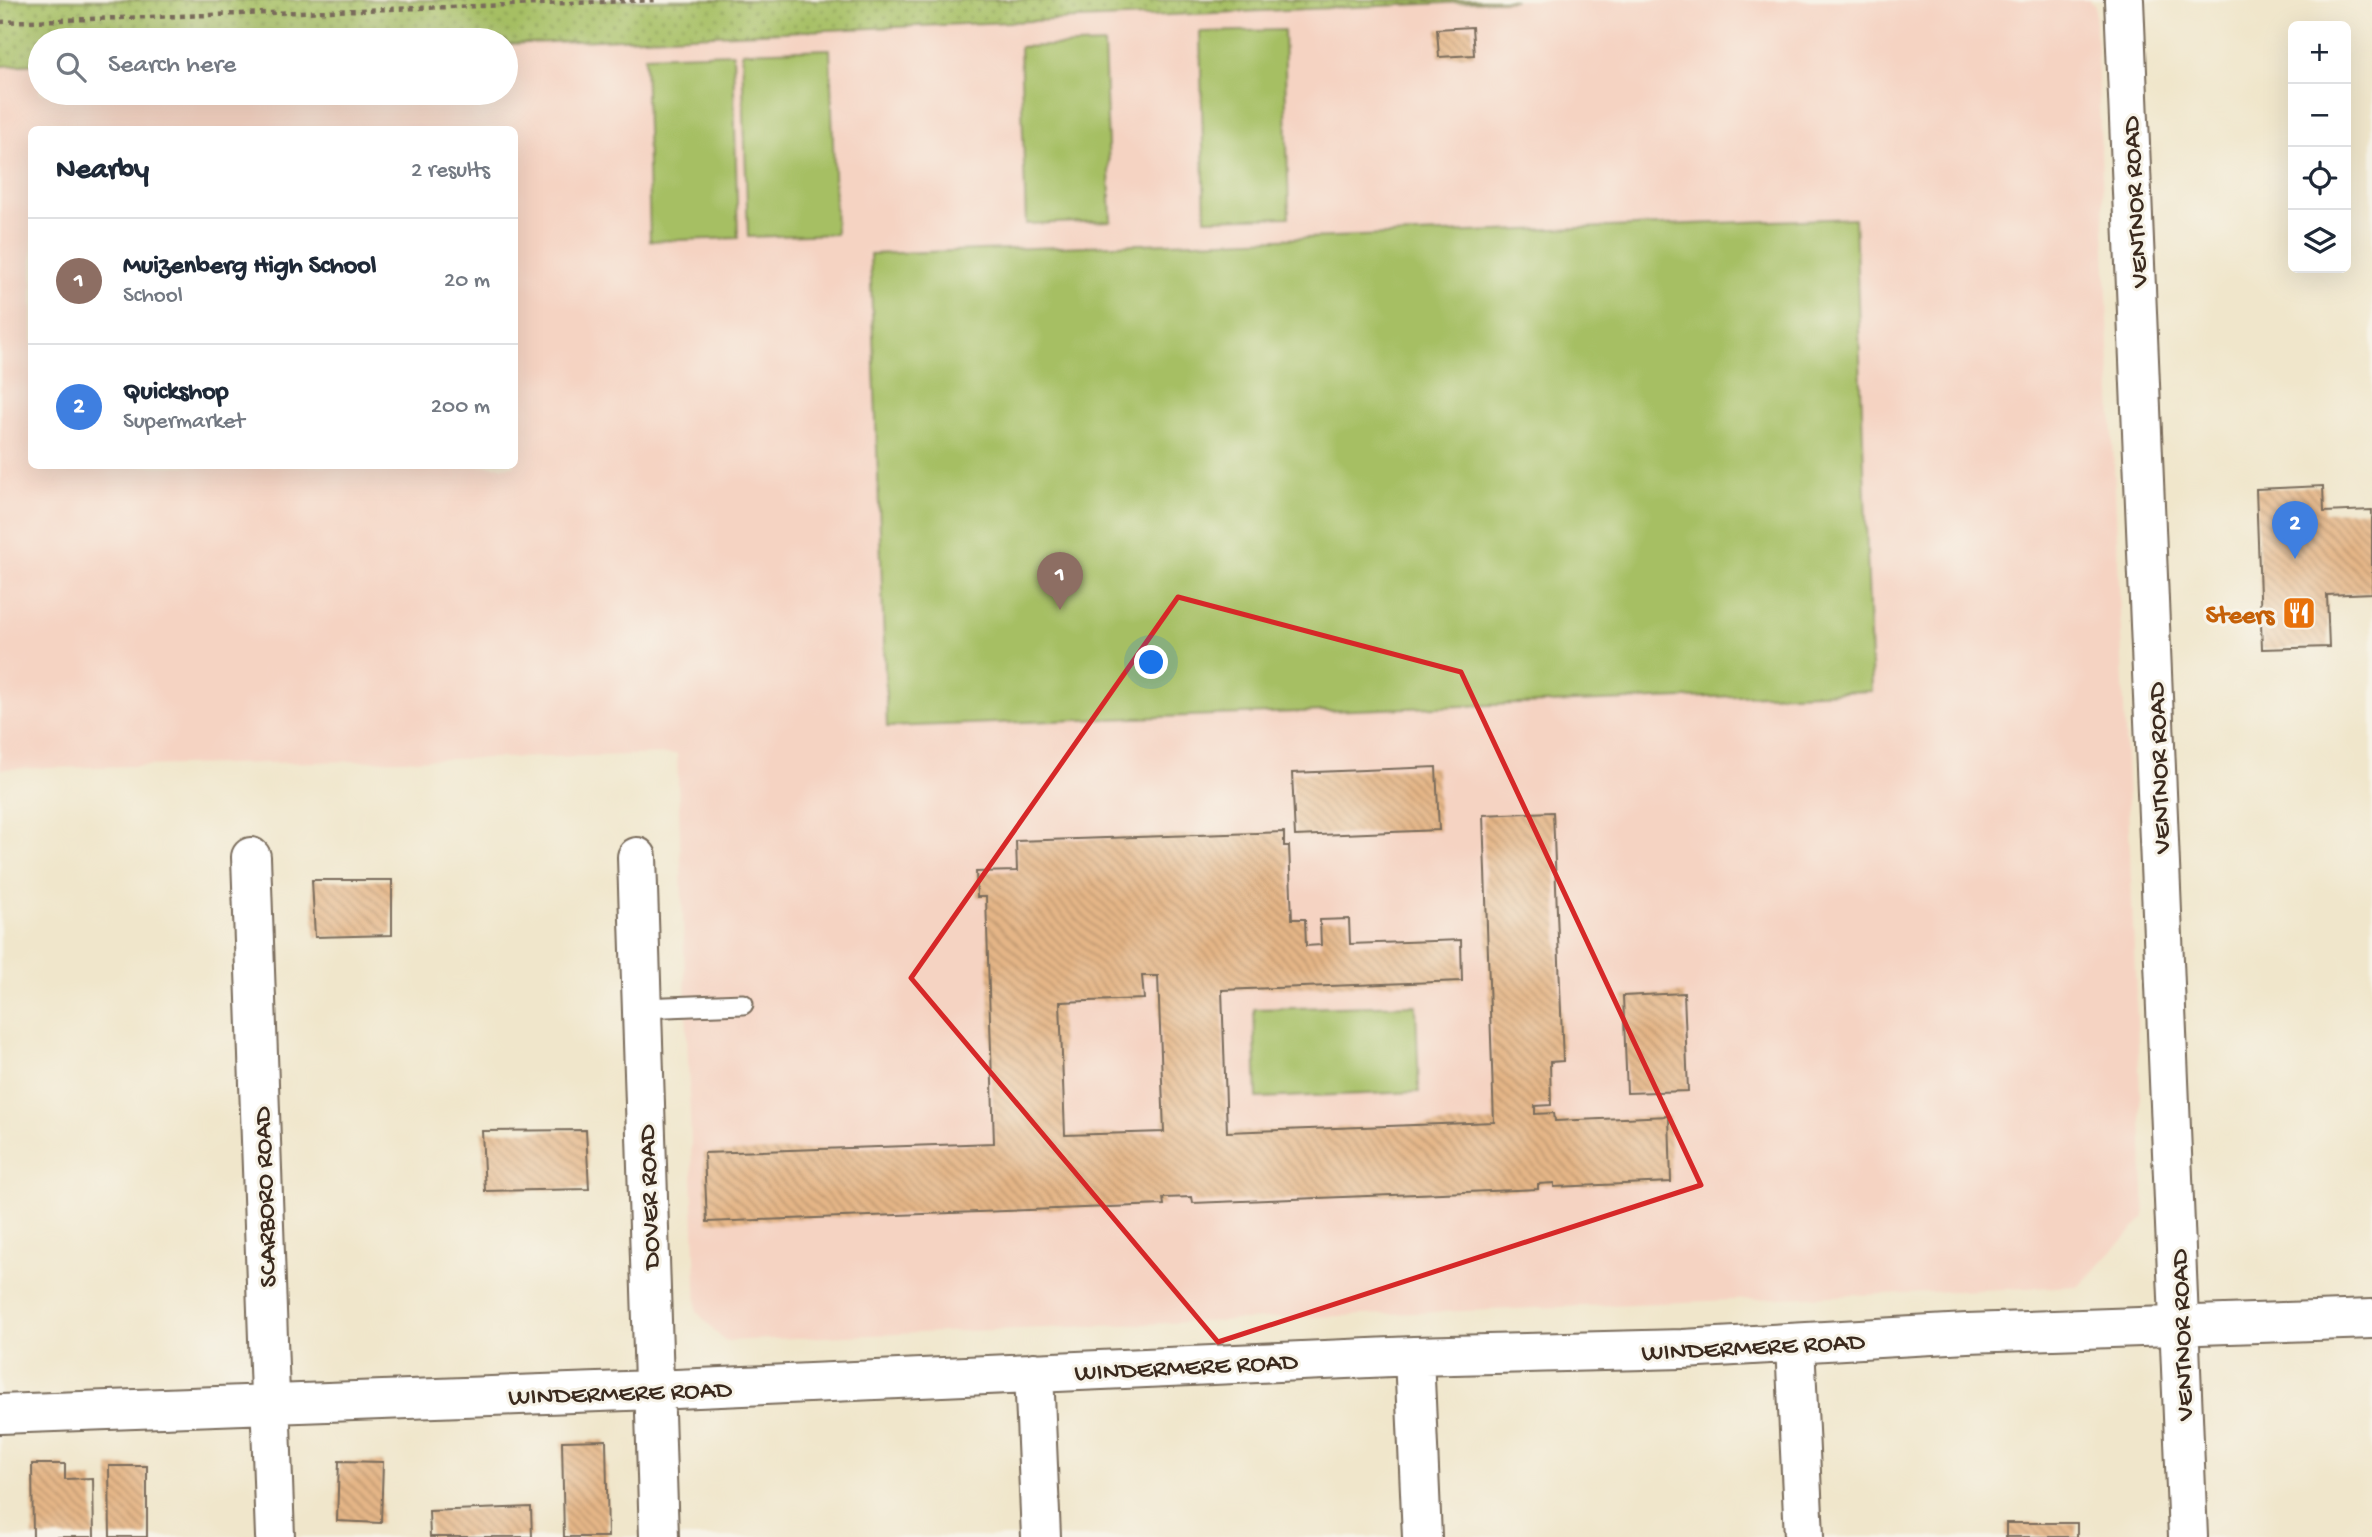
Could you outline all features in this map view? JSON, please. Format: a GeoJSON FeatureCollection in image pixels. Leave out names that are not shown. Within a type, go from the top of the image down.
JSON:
{"type":"FeatureCollection","features":[{"type":"Feature","properties":{"kind":"street","name":"VENTNOR ROAD"},"geometry":{"type":"LineString","coordinates":[[2124,0],[2188,1537]]}},
{"type":"Feature","properties":{"kind":"street","name":"DOVER ROAD"},"geometry":{"type":"LineString","coordinates":[[637,856],[659,1537]]}},
{"type":"Feature","properties":{"kind":"street","name":"SCARBORO ROAD"},"geometry":{"type":"LineString","coordinates":[[251,857],[275,1537]]}},
{"type":"Feature","properties":{"kind":"street","name":"WINDERMERE ROAD"},"geometry":{"type":"LineString","coordinates":[[0,1414],[653,1390],[1415,1356],[1795,1344],[1967,1333],[2372,1319]]}},
{"type":"Feature","properties":{"kind":"street"},"geometry":{"type":"LineString","coordinates":[[1795,1344],[1804,1537]]}},
{"type":"Feature","properties":{"kind":"street"},"geometry":{"type":"LineString","coordinates":[[1415,1356],[1422,1537]]}},
{"type":"Feature","properties":{"kind":"street"},"geometry":{"type":"LineString","coordinates":[[1034,1372],[1041,1537]]}},
{"type":"Feature","properties":{"kind":"lane"},"geometry":{"type":"LineString","coordinates":[[642,1008],[743,1004]]}},
{"type":"Feature","properties":{"kind":"path"},"geometry":{"type":"LineString","coordinates":[[0,22],[659,0]]}},
{"type":"Feature","properties":{"kind":"highlighted area"},"geometry":{"type":"Polygon","coordinates":[[[1178,597],[1461,672],[1701,1185],[1218,1342],[911,978],[1178,597]]]}},
{"type":"Feature","properties":{"kind":"shaded area"},"geometry":{"type":"Polygon","coordinates":[[[1514,0],[2088,0],[2095,6],[2145,1217],[2079,1286],[724,1341],[697,1312],[677,754],[0,769],[0,65],[28,64],[28,105],[518,105],[518,42],[1514,0]]]}},
{"type":"Feature","properties":{"kind":"green space"},"geometry":{"type":"Polygon","coordinates":[[[0,0],[1516,0],[518,43],[518,28],[28,28],[28,65],[0,66],[0,0]]]}},
{"type":"Feature","properties":{"kind":"green space"},"geometry":{"type":"Polygon","coordinates":[[[1284,30],[1289,217],[1205,219],[1200,32],[1284,30]]]}},
{"type":"Feature","properties":{"kind":"green space"},"geometry":{"type":"Polygon","coordinates":[[[1104,44],[1111,221],[1026,224],[1020,47],[1104,44]]]}},
{"type":"Feature","properties":{"kind":"green space"},"geometry":{"type":"Polygon","coordinates":[[[830,49],[836,234],[748,237],[742,52],[830,49]]]}},
{"type":"Feature","properties":{"kind":"green space"},"geometry":{"type":"Polygon","coordinates":[[[733,53],[738,238],[650,241],[645,56],[733,53]]]}},
{"type":"Feature","properties":{"kind":"green space"},"geometry":{"type":"Polygon","coordinates":[[[1855,218],[1872,691],[887,727],[870,254],[1855,218]]]}},
{"type":"Feature","properties":{"kind":"green space"},"geometry":{"type":"Polygon","coordinates":[[[1416,1005],[1419,1092],[1257,1098],[1254,1009],[1416,1005]]]}},
{"type":"Feature","properties":{"kind":"building"},"geometry":{"type":"Polygon","coordinates":[[[1472,27],[1474,55],[1439,57],[1437,29],[1472,27]]]}},
{"type":"Feature","properties":{"kind":"building"},"geometry":{"type":"Polygon","coordinates":[[[2323,486],[2324,512],[2372,510],[2372,593],[2327,595],[2329,647],[2262,649],[2256,489],[2323,486]]]}},
{"type":"Feature","properties":{"kind":"building"},"geometry":{"type":"Polygon","coordinates":[[[1436,767],[1439,830],[1295,836],[1292,773],[1436,767]]]}},
{"type":"Feature","properties":{"kind":"building"},"geometry":{"type":"Polygon","coordinates":[[[1553,812],[1563,1061],[1550,1062],[1551,1105],[1535,1106],[1535,1114],[1554,1113],[1555,1121],[1669,1116],[1671,1182],[1554,1187],[1554,1183],[1538,1184],[1538,1189],[1193,1203],[1192,1197],[1163,1198],[1164,1205],[707,1222],[704,1153],[994,1143],[986,897],[977,897],[976,872],[1017,871],[1016,841],[1284,832],[1284,846],[1289,846],[1292,919],[1305,919],[1306,946],[1321,945],[1320,920],[1349,919],[1350,944],[1461,940],[1462,981],[1222,990],[1227,1132],[1494,1122],[1483,815],[1553,812]],[[1142,976],[1144,999],[1060,1002],[1065,1135],[1164,1132],[1158,976],[1142,976]]]}},
{"type":"Feature","properties":{"kind":"building"},"geometry":{"type":"Polygon","coordinates":[[[312,880],[392,880],[392,935],[315,937],[312,880]]]}},
{"type":"Feature","properties":{"kind":"building"},"geometry":{"type":"Polygon","coordinates":[[[1684,993],[1688,1091],[1627,1093],[1623,996],[1684,993]]]}},
{"type":"Feature","properties":{"kind":"building"},"geometry":{"type":"Polygon","coordinates":[[[586,1130],[589,1189],[485,1191],[482,1131],[586,1130]]]}},
{"type":"Feature","properties":{"kind":"building"},"geometry":{"type":"Polygon","coordinates":[[[606,1440],[608,1537],[564,1537],[562,1441],[606,1440]]]}},
{"type":"Feature","properties":{"kind":"building"},"geometry":{"type":"Polygon","coordinates":[[[339,1461],[383,1462],[381,1523],[337,1521],[339,1461]]]}},
{"type":"Feature","properties":{"kind":"building"},"geometry":{"type":"Polygon","coordinates":[[[32,1464],[65,1464],[65,1479],[93,1478],[94,1537],[33,1537],[32,1464]]]}},
{"type":"Feature","properties":{"kind":"building"},"geometry":{"type":"Polygon","coordinates":[[[109,1466],[147,1466],[147,1537],[110,1537],[109,1466]]]}},
{"type":"Feature","properties":{"kind":"building"},"geometry":{"type":"Polygon","coordinates":[[[531,1507],[532,1537],[430,1537],[429,1511],[531,1507]]]}},
{"type":"Feature","properties":{"kind":"building"},"geometry":{"type":"Polygon","coordinates":[[[2006,1523],[2077,1523],[2077,1537],[2006,1537],[2006,1523]]]}},
{"type":"Feature","properties":{"kind":"place","name":"Quickshop"},"geometry":{"type":"Point","coordinates":[2295,559]}},
{"type":"Feature","properties":{"kind":"place","name":"Muizenberg High School"},"geometry":{"type":"Point","coordinates":[1060,610]}},
{"type":"Feature","properties":{"kind":"place","name":"Steers"},"geometry":{"type":"Point","coordinates":[2299,613]}}]}
